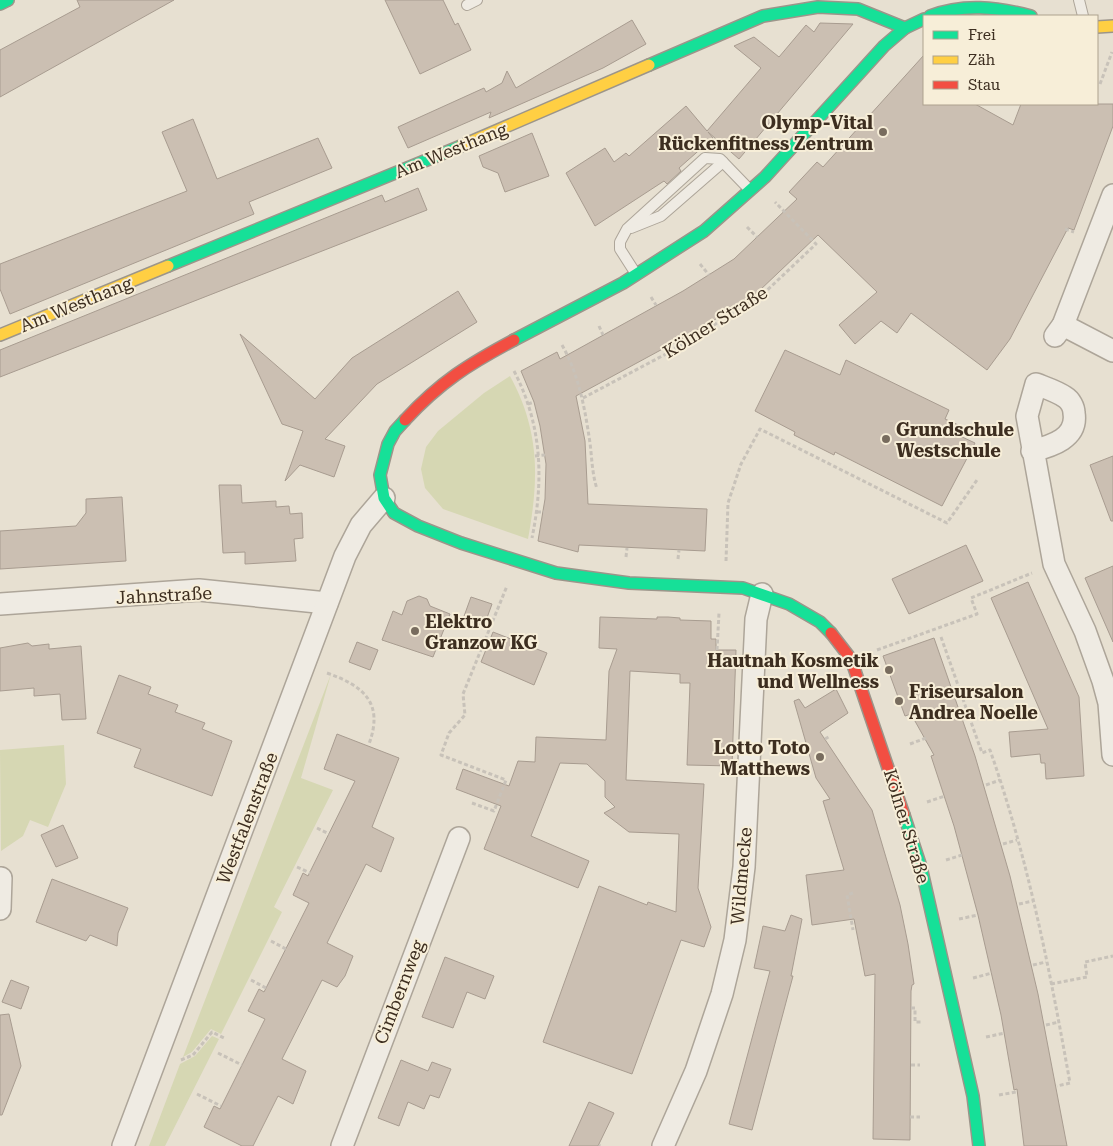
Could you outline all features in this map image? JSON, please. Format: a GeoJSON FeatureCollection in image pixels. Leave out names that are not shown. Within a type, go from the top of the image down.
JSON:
{"type":"FeatureCollection","features":[{"type":"Feature","properties":{"kind":"main road"},"geometry":{"type":"LineString","coordinates":[[0,4],[8,0]]}},
{"type":"Feature","properties":{"kind":"main road"},"geometry":{"type":"LineString","coordinates":[[933,15],[967,3],[1027,15]]}},
{"type":"Feature","properties":{"kind":"main road","name":"Am Westhang"},"geometry":{"type":"LineString","coordinates":[[0,334],[512,125],[763,16],[818,7],[858,9],[905,28]]}},
{"type":"Feature","properties":{"kind":"main road"},"geometry":{"type":"LineString","coordinates":[[384,498],[380,475],[388,444],[402,421],[429,394],[471,363],[501,346],[550,323],[637,274],[704,231],[754,188],[884,46],[905,28],[923,19]]}},
{"type":"Feature","properties":{"kind":"main road"},"geometry":{"type":"LineString","coordinates":[[1098,26],[1113,26]]}},
{"type":"Feature","properties":{"kind":"main road","name":"Kölner Straße"},"geometry":{"type":"LineString","coordinates":[[384,498],[394,513],[418,526],[524,564],[556,573],[629,583],[744,588],[789,604],[820,622],[851,659],[886,753],[921,867],[973,1096],[979,1146]]}},
{"type":"Feature","properties":{"kind":"street"},"geometry":{"type":"LineString","coordinates":[[1113,195],[1059,330],[1113,351]]}},
{"type":"Feature","properties":{"kind":"street"},"geometry":{"type":"LineString","coordinates":[[1032,451],[1054,564],[1085,631],[1109,703],[1113,754]]}},
{"type":"Feature","properties":{"kind":"street","name":"Westfalenstraße"},"geometry":{"type":"LineString","coordinates":[[123,1146],[353,538],[367,517],[384,498]]}},
{"type":"Feature","properties":{"kind":"street","name":"Jahnstraße"},"geometry":{"type":"LineString","coordinates":[[0,604],[199,590],[327,603]]}},
{"type":"Feature","properties":{"kind":"street","name":"Wildmecke"},"geometry":{"type":"LineString","coordinates":[[663,1146],[696,1071],[722,994],[735,940],[744,867],[756,619],[762,594]]}},
{"type":"Feature","properties":{"kind":"street","name":"Cimbernweg"},"geometry":{"type":"LineString","coordinates":[[342,1146],[459,838]]}},
{"type":"Feature","properties":{"kind":"street"},"geometry":{"type":"LineString","coordinates":[[0,910],[2,878]]}},
{"type":"Feature","properties":{"kind":"lane"},"geometry":{"type":"LineString","coordinates":[[467,5],[477,0]]}},
{"type":"Feature","properties":{"kind":"lane"},"geometry":{"type":"LineString","coordinates":[[1079,0],[1083,15]]}},
{"type":"Feature","properties":{"kind":"lane"},"geometry":{"type":"LineString","coordinates":[[637,274],[620,249],[620,242],[627,229],[705,158],[720,159],[754,188]]}},
{"type":"Feature","properties":{"kind":"lane"},"geometry":{"type":"LineString","coordinates":[[627,229],[661,216],[723,162]]}},
{"type":"Feature","properties":{"kind":"path"},"geometry":{"type":"LineString","coordinates":[[1100,84],[1113,50]]}},
{"type":"Feature","properties":{"kind":"path","name":"Kölner Straße"},"geometry":{"type":"LineString","coordinates":[[583,398],[664,355],[760,297],[816,244],[754,188]]}},
{"type":"Feature","properties":{"kind":"path"},"geometry":{"type":"LineString","coordinates":[[550,323],[569,357],[583,398],[592,473],[597,489]]}},
{"type":"Feature","properties":{"kind":"path"},"geometry":{"type":"LineString","coordinates":[[501,346],[522,386],[535,427],[540,488],[538,512],[524,564]]}},
{"type":"Feature","properties":{"kind":"path"},"geometry":{"type":"LineString","coordinates":[[528,404],[534,402]]}},
{"type":"Feature","properties":{"kind":"path"},"geometry":{"type":"LineString","coordinates":[[718,650],[728,503],[741,464],[760,429],[946,523],[978,480]]}},
{"type":"Feature","properties":{"kind":"path"},"geometry":{"type":"LineString","coordinates":[[537,456],[545,455]]}},
{"type":"Feature","properties":{"kind":"path"},"geometry":{"type":"LineString","coordinates":[[538,512],[544,512]]}},
{"type":"Feature","properties":{"kind":"path"},"geometry":{"type":"LineString","coordinates":[[851,659],[977,614],[971,598],[1054,564]]}},
{"type":"Feature","properties":{"kind":"path"},"geometry":{"type":"LineString","coordinates":[[472,802],[494,811],[506,780],[441,755],[449,733],[465,715],[463,694],[506,587]]}},
{"type":"Feature","properties":{"kind":"path"},"geometry":{"type":"LineString","coordinates":[[941,637],[982,753],[990,750],[1033,901],[1070,1083],[1057,1086]]}},
{"type":"Feature","properties":{"kind":"path"},"geometry":{"type":"LineString","coordinates":[[330,674],[350,681],[360,690],[372,708],[376,724],[368,744]]}},
{"type":"Feature","properties":{"kind":"path"},"geometry":{"type":"LineString","coordinates":[[825,739],[830,736]]}},
{"type":"Feature","properties":{"kind":"path"},"geometry":{"type":"LineString","coordinates":[[986,785],[1000,780]]}},
{"type":"Feature","properties":{"kind":"path"},"geometry":{"type":"LineString","coordinates":[[317,828],[329,834]]}},
{"type":"Feature","properties":{"kind":"path"},"geometry":{"type":"LineString","coordinates":[[1003,844],[1017,840]]}},
{"type":"Feature","properties":{"kind":"path"},"geometry":{"type":"LineString","coordinates":[[298,867],[310,873]]}},
{"type":"Feature","properties":{"kind":"path"},"geometry":{"type":"LineString","coordinates":[[853,893],[847,895],[853,930]]}},
{"type":"Feature","properties":{"kind":"path"},"geometry":{"type":"LineString","coordinates":[[1019,904],[1033,901]]}},
{"type":"Feature","properties":{"kind":"path"},"geometry":{"type":"LineString","coordinates":[[271,941],[286,949]]}},
{"type":"Feature","properties":{"kind":"path"},"geometry":{"type":"LineString","coordinates":[[1051,984],[1087,977],[1085,962],[1113,956]]}},
{"type":"Feature","properties":{"kind":"path"},"geometry":{"type":"LineString","coordinates":[[1033,965],[1046,962]]}},
{"type":"Feature","properties":{"kind":"path"},"geometry":{"type":"LineString","coordinates":[[251,980],[266,988]]}},
{"type":"Feature","properties":{"kind":"path"},"geometry":{"type":"LineString","coordinates":[[911,1008],[915,1008],[915,1022],[921,1022]]}},
{"type":"Feature","properties":{"kind":"path"},"geometry":{"type":"LineString","coordinates":[[1046,1025],[1059,1022]]}},
{"type":"Feature","properties":{"kind":"path"},"geometry":{"type":"LineString","coordinates":[[182,1061],[193,1054],[212,1032],[226,1039]]}},
{"type":"Feature","properties":{"kind":"path"},"geometry":{"type":"LineString","coordinates":[[218,1053],[242,1065]]}},
{"type":"Feature","properties":{"kind":"path"},"geometry":{"type":"LineString","coordinates":[[911,1065],[920,1065]]}},
{"type":"Feature","properties":{"kind":"path"},"geometry":{"type":"LineString","coordinates":[[198,1094],[221,1106]]}},
{"type":"Feature","properties":{"kind":"path"},"geometry":{"type":"LineString","coordinates":[[910,1117],[920,1117]]}},
{"type":"Feature","properties":{"kind":"green space"},"geometry":{"type":"Polygon","coordinates":[[[510,376],[520,396],[532,436],[535,476],[532,517],[528,539],[443,509],[425,488],[421,469],[426,447],[438,431],[484,393],[510,376]]]}},
{"type":"Feature","properties":{"kind":"green space"},"geometry":{"type":"Polygon","coordinates":[[[331,674],[301,778],[333,790],[274,907],[282,912],[221,1034],[211,1029],[192,1052],[183,1057],[331,674]]]}},
{"type":"Feature","properties":{"kind":"green space"},"geometry":{"type":"Polygon","coordinates":[[[64,745],[66,784],[48,827],[30,820],[23,836],[1,851],[0,750],[64,745]]]}},
{"type":"Feature","properties":{"kind":"green space"},"geometry":{"type":"Polygon","coordinates":[[[212,1036],[219,1039],[165,1146],[149,1146],[180,1064],[195,1056],[212,1036]]]}},
{"type":"Feature","properties":{"kind":"building"},"geometry":{"type":"Polygon","coordinates":[[[77,0],[174,0],[0,97],[0,50],[80,7],[77,0]]]}},
{"type":"Feature","properties":{"kind":"building"},"geometry":{"type":"Polygon","coordinates":[[[385,0],[443,0],[455,25],[458,23],[471,50],[420,74],[385,0]]]}},
{"type":"Feature","properties":{"kind":"building"},"geometry":{"type":"Polygon","coordinates":[[[632,20],[646,44],[603,68],[489,118],[491,112],[408,148],[398,127],[484,88],[486,92],[502,83],[507,71],[516,88],[632,20]]]}},
{"type":"Feature","properties":{"kind":"building"},"geometry":{"type":"Polygon","coordinates":[[[820,23],[853,24],[739,159],[708,132],[713,138],[679,168],[681,171],[667,184],[664,181],[595,226],[566,173],[605,148],[614,162],[626,153],[629,156],[686,106],[707,131],[761,68],[734,46],[754,37],[779,57],[806,25],[814,32],[820,23]]]}},
{"type":"Feature","properties":{"kind":"building"},"geometry":{"type":"Polygon","coordinates":[[[923,56],[923,105],[977,105],[1013,125],[1021,105],[1113,104],[1113,126],[1074,230],[1068,228],[1010,339],[987,370],[911,313],[897,333],[881,321],[855,344],[839,325],[877,292],[818,235],[759,291],[705,326],[576,396],[585,441],[588,504],[707,509],[705,551],[579,545],[578,552],[538,541],[545,499],[546,464],[534,402],[521,371],[557,352],[560,359],[683,291],[734,259],[797,199],[789,192],[817,162],[823,167],[923,56]]]}},
{"type":"Feature","properties":{"kind":"building"},"geometry":{"type":"Polygon","coordinates":[[[193,119],[217,179],[318,138],[332,168],[249,202],[254,214],[10,314],[0,289],[0,264],[187,191],[162,132],[193,119]]]}},
{"type":"Feature","properties":{"kind":"building"},"geometry":{"type":"Polygon","coordinates":[[[532,133],[549,176],[505,192],[498,173],[483,167],[479,156],[532,133]]]}},
{"type":"Feature","properties":{"kind":"building"},"geometry":{"type":"Polygon","coordinates":[[[418,188],[427,210],[0,377],[0,350],[382,195],[385,202],[418,188]]]}},
{"type":"Feature","properties":{"kind":"building"},"geometry":{"type":"Polygon","coordinates":[[[458,291],[477,322],[377,384],[325,439],[345,446],[334,477],[300,465],[285,481],[303,431],[282,424],[240,334],[315,399],[352,358],[458,291]]]}},
{"type":"Feature","properties":{"kind":"building","name":"Grundschule Westschule"},"geometry":{"type":"Polygon","coordinates":[[[785,350],[840,375],[846,360],[949,410],[945,419],[965,428],[960,436],[975,443],[942,506],[835,452],[834,455],[794,435],[795,432],[755,411],[785,350]]]}},
{"type":"Feature","properties":{"kind":"building"},"geometry":{"type":"Polygon","coordinates":[[[1113,456],[1113,521],[1111,521],[1090,465],[1113,456]]]}},
{"type":"Feature","properties":{"kind":"building"},"geometry":{"type":"Polygon","coordinates":[[[219,485],[241,485],[242,503],[276,501],[276,507],[289,506],[290,514],[302,513],[303,538],[294,539],[296,561],[245,564],[245,552],[223,553],[219,485]]]}},
{"type":"Feature","properties":{"kind":"building"},"geometry":{"type":"Polygon","coordinates":[[[122,497],[126,561],[0,569],[0,531],[76,526],[86,513],[86,499],[122,497]]]}},
{"type":"Feature","properties":{"kind":"building"},"geometry":{"type":"Polygon","coordinates":[[[966,545],[983,581],[909,614],[892,579],[966,545]]]}},
{"type":"Feature","properties":{"kind":"building"},"geometry":{"type":"Polygon","coordinates":[[[1113,566],[1113,642],[1085,578],[1113,566]]]}},
{"type":"Feature","properties":{"kind":"building"},"geometry":{"type":"Polygon","coordinates":[[[1028,582],[1079,697],[1084,776],[1046,779],[1045,763],[1041,763],[1040,754],[1011,757],[1009,732],[1048,729],[991,598],[1028,582]]]}},
{"type":"Feature","properties":{"kind":"building","name":"Elektro Granzow KG"},"geometry":{"type":"Polygon","coordinates":[[[419,596],[427,599],[430,606],[450,614],[433,657],[382,640],[393,611],[402,615],[407,601],[419,596]]]}},
{"type":"Feature","properties":{"kind":"building"},"geometry":{"type":"Polygon","coordinates":[[[471,597],[492,604],[484,626],[463,619],[471,597]]]}},
{"type":"Feature","properties":{"kind":"building"},"geometry":{"type":"Polygon","coordinates":[[[600,617],[657,619],[657,617],[668,617],[680,618],[680,620],[711,621],[711,639],[716,639],[716,650],[736,650],[732,766],[687,765],[690,683],[680,683],[680,674],[630,671],[626,780],[704,784],[698,888],[711,927],[704,947],[681,940],[632,1074],[543,1042],[599,886],[647,905],[648,902],[676,912],[679,834],[629,832],[604,813],[615,807],[605,797],[605,781],[587,764],[560,763],[531,836],[589,861],[578,888],[484,849],[501,806],[456,789],[463,769],[509,786],[518,761],[535,762],[536,737],[606,740],[609,671],[617,649],[599,648],[600,617]]]}},
{"type":"Feature","properties":{"kind":"building"},"geometry":{"type":"Polygon","coordinates":[[[493,632],[547,653],[534,685],[481,662],[493,632]]]}},
{"type":"Feature","properties":{"kind":"building"},"geometry":{"type":"Polygon","coordinates":[[[934,638],[975,756],[1010,876],[1038,994],[1067,1146],[1024,1146],[1017,1089],[1014,1090],[1001,1015],[978,915],[954,826],[931,756],[934,755],[911,714],[905,716],[883,656],[934,638]]]}},
{"type":"Feature","properties":{"kind":"building"},"geometry":{"type":"Polygon","coordinates":[[[357,642],[378,650],[370,670],[349,662],[357,642]]]}},
{"type":"Feature","properties":{"kind":"building"},"geometry":{"type":"Polygon","coordinates":[[[28,643],[32,646],[49,644],[49,649],[81,646],[86,719],[62,720],[60,694],[34,696],[34,688],[0,691],[0,648],[28,643]]]}},
{"type":"Feature","properties":{"kind":"building"},"geometry":{"type":"Polygon","coordinates":[[[119,675],[151,687],[148,694],[178,705],[175,712],[205,723],[202,729],[232,741],[212,796],[134,767],[141,749],[97,733],[119,675]]]}},
{"type":"Feature","properties":{"kind":"building"},"geometry":{"type":"Polygon","coordinates":[[[836,689],[848,713],[820,732],[872,810],[900,905],[908,944],[914,984],[911,991],[910,1140],[873,1139],[875,974],[865,976],[854,919],[812,925],[806,875],[844,870],[823,801],[830,799],[816,778],[794,701],[799,699],[805,708],[836,689]]]}},
{"type":"Feature","properties":{"kind":"building"},"geometry":{"type":"Polygon","coordinates":[[[337,734],[399,758],[372,827],[394,838],[381,872],[366,864],[327,943],[353,956],[345,976],[337,987],[322,980],[282,1059],[306,1071],[293,1104],[278,1096],[253,1146],[242,1146],[204,1127],[214,1106],[220,1109],[265,1019],[248,1011],[259,989],[264,992],[309,903],[293,895],[303,873],[308,876],[355,781],[324,769],[337,734]]]}},
{"type":"Feature","properties":{"kind":"building"},"geometry":{"type":"Polygon","coordinates":[[[63,825],[78,858],[56,867],[41,835],[63,825]]]}},
{"type":"Feature","properties":{"kind":"building"},"geometry":{"type":"Polygon","coordinates":[[[52,879],[128,908],[118,933],[117,946],[90,935],[86,941],[36,922],[52,879]]]}},
{"type":"Feature","properties":{"kind":"building"},"geometry":{"type":"Polygon","coordinates":[[[791,915],[802,919],[791,976],[793,976],[752,1130],[729,1124],[770,971],[754,968],[763,926],[785,931],[791,915]]]}},
{"type":"Feature","properties":{"kind":"building"},"geometry":{"type":"Polygon","coordinates":[[[445,957],[494,976],[485,999],[467,992],[453,1028],[422,1017],[445,957]]]}},
{"type":"Feature","properties":{"kind":"building"},"geometry":{"type":"Polygon","coordinates":[[[11,980],[29,987],[21,1009],[2,1002],[11,980]]]}},
{"type":"Feature","properties":{"kind":"building"},"geometry":{"type":"Polygon","coordinates":[[[9,1014],[21,1066],[2,1115],[0,1115],[0,1015],[9,1014]]]}},
{"type":"Feature","properties":{"kind":"building"},"geometry":{"type":"Polygon","coordinates":[[[401,1060],[428,1071],[432,1062],[451,1069],[439,1098],[430,1095],[424,1109],[408,1102],[399,1126],[378,1118],[401,1060]]]}},
{"type":"Feature","properties":{"kind":"building"},"geometry":{"type":"Polygon","coordinates":[[[589,1102],[614,1113],[598,1146],[569,1146],[589,1102]]]}},
{"type":"Feature","properties":{"kind":"traffic: fast"},"geometry":{"type":"LineString","coordinates":[[0,4],[8,0]]}},
{"type":"Feature","properties":{"kind":"traffic: fast"},"geometry":{"type":"LineString","coordinates":[[649,65],[763,16],[818,7],[858,9],[905,28]]}},
{"type":"Feature","properties":{"kind":"traffic: fast"},"geometry":{"type":"LineString","coordinates":[[933,15],[955,9],[968,8],[1005,10],[1027,15]]}},
{"type":"Feature","properties":{"kind":"traffic: fast"},"geometry":{"type":"LineString","coordinates":[[514,340],[623,283],[704,231],[765,177],[884,46],[905,28],[923,19]]}},
{"type":"Feature","properties":{"kind":"traffic: fast"},"geometry":{"type":"LineString","coordinates":[[168,266],[461,146]]}},
{"type":"Feature","properties":{"kind":"traffic: fast"},"geometry":{"type":"LineString","coordinates":[[405,420],[395,431],[388,444],[380,475],[384,498],[394,513],[418,526],[461,543],[556,573],[629,583],[743,588],[789,604],[820,622],[831,633]]}},
{"type":"Feature","properties":{"kind":"traffic: fast"},"geometry":{"type":"LineString","coordinates":[[904,815],[921,867],[973,1096],[979,1146]]}},
{"type":"Feature","properties":{"kind":"traffic: slow"},"geometry":{"type":"LineString","coordinates":[[1098,27],[1113,26]]}},
{"type":"Feature","properties":{"kind":"traffic: slow"},"geometry":{"type":"LineString","coordinates":[[461,146],[649,65]]}},
{"type":"Feature","properties":{"kind":"traffic: slow"},"geometry":{"type":"LineString","coordinates":[[0,335],[168,266]]}},
{"type":"Feature","properties":{"kind":"traffic: jam"},"geometry":{"type":"LineString","coordinates":[[405,420],[443,384],[483,357],[514,340]]}},
{"type":"Feature","properties":{"kind":"traffic: jam"},"geometry":{"type":"LineString","coordinates":[[831,633],[851,659],[904,815]]}},
{"type":"Feature","properties":{"kind":"place","name":"Olymp-Vital Rückenfitness Zentrum"},"geometry":{"type":"Point","coordinates":[883,132]}},
{"type":"Feature","properties":{"kind":"place","name":"Grundschule Westschule"},"geometry":{"type":"Point","coordinates":[886,439]}},
{"type":"Feature","properties":{"kind":"place","name":"Elektro Granzow KG"},"geometry":{"type":"Point","coordinates":[415,631]}},
{"type":"Feature","properties":{"kind":"place","name":"Hautnah Kosmetik und Wellness"},"geometry":{"type":"Point","coordinates":[889,670]}},
{"type":"Feature","properties":{"kind":"place","name":"Friseursalon Andrea Noelle"},"geometry":{"type":"Point","coordinates":[899,701]}},
{"type":"Feature","properties":{"kind":"place","name":"Lotto Toto Matthews"},"geometry":{"type":"Point","coordinates":[820,757]}}]}
